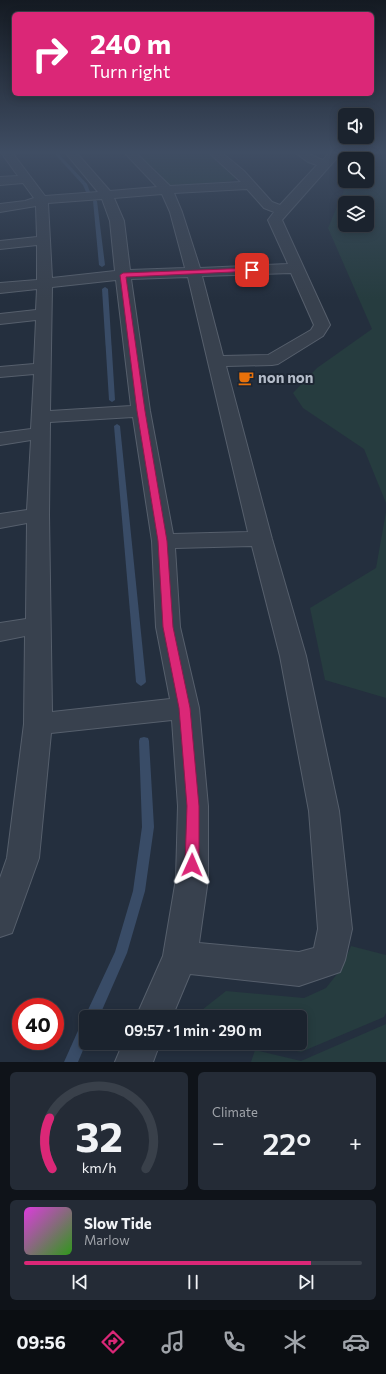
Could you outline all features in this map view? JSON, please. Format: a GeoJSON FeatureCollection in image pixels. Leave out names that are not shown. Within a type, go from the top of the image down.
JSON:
{"type":"FeatureCollection","features":[{"type":"Feature","properties":{"kind":"street"},"geometry":{"type":"LineString","coordinates":[[0,208],[26,205],[40,201]]}},
{"type":"Feature","properties":{"kind":"street"},"geometry":{"type":"LineString","coordinates":[[0,922],[23,858],[38,724],[38,515],[45,284],[42,201]]}},
{"type":"Feature","properties":{"kind":"street"},"geometry":{"type":"LineString","coordinates":[[109,201],[117,221],[141,411],[162,541],[168,627],[184,708],[193,806],[192,879],[180,957],[157,1010]]}},
{"type":"Feature","properties":{"kind":"street"},"geometry":{"type":"LineString","coordinates":[[171,201],[194,272],[217,361],[228,412],[293,656],[324,811],[335,929],[328,960],[299,969],[180,957]]}},
{"type":"Feature","properties":{"kind":"street"},"geometry":{"type":"LineString","coordinates":[[265,201],[268,204],[282,210]]}},
{"type":"Feature","properties":{"kind":"street"},"geometry":{"type":"LineString","coordinates":[[217,361],[272,360],[317,333],[322,325],[275,220],[291,201]]}},
{"type":"Feature","properties":{"kind":"street"},"geometry":{"type":"LineString","coordinates":[[0,245],[44,240]]}},
{"type":"Feature","properties":{"kind":"street"},"geometry":{"type":"LineString","coordinates":[[0,288],[123,275],[296,268]]}},
{"type":"Feature","properties":{"kind":"street"},"geometry":{"type":"LineString","coordinates":[[0,319],[44,314]]}},
{"type":"Feature","properties":{"kind":"street"},"geometry":{"type":"LineString","coordinates":[[0,372],[42,368]]}},
{"type":"Feature","properties":{"kind":"street"},"geometry":{"type":"LineString","coordinates":[[0,439],[41,425],[141,411]]}},
{"type":"Feature","properties":{"kind":"street"},"geometry":{"type":"LineString","coordinates":[[0,521],[38,515]]}},
{"type":"Feature","properties":{"kind":"street"},"geometry":{"type":"LineString","coordinates":[[162,541],[261,539]]}},
{"type":"Feature","properties":{"kind":"street"},"geometry":{"type":"LineString","coordinates":[[0,632],[38,625]]}},
{"type":"Feature","properties":{"kind":"street"},"geometry":{"type":"LineString","coordinates":[[38,724],[184,708]]}},
{"type":"Feature","properties":{"kind":"street"},"geometry":{"type":"LineString","coordinates":[[134,1062],[139,1050]]}},
{"type":"Feature","properties":{"kind":"green space"},"geometry":{"type":"Polygon","coordinates":[[[374,201],[386,201],[386,503],[364,449],[303,408],[293,393],[317,368],[372,329],[328,228],[338,205],[338,232],[374,232],[374,201]]]}},
{"type":"Feature","properties":{"kind":"green space"},"geometry":{"type":"Polygon","coordinates":[[[386,512],[386,698],[325,680],[310,608],[376,568],[386,512]]]}},
{"type":"Feature","properties":{"kind":"green space"},"geometry":{"type":"Polygon","coordinates":[[[351,946],[386,955],[386,1013],[384,1017],[307,1049],[307,1010],[202,1010],[226,991],[304,998],[326,988],[341,969],[351,946]]]}},
{"type":"Feature","properties":{"kind":"green space"},"geometry":{"type":"Polygon","coordinates":[[[386,1024],[386,1062],[251,1062],[255,1050],[301,1061],[386,1024]]]}},
{"type":"Feature","properties":{"kind":"green space"},"geometry":{"type":"Polygon","coordinates":[[[292,1050],[306,1050],[301,1052],[292,1050]]]}},
{"type":"Feature","properties":{"kind":"waterway"},"geometry":{"type":"LineString","coordinates":[[95,201],[102,265]]}},
{"type":"Feature","properties":{"kind":"waterway"},"geometry":{"type":"LineString","coordinates":[[105,289],[112,400]]}},
{"type":"Feature","properties":{"kind":"waterway"},"geometry":{"type":"LineString","coordinates":[[117,426],[141,682]]}},
{"type":"Feature","properties":{"kind":"waterway"},"geometry":{"type":"LineString","coordinates":[[95,1010],[121,953],[139,891],[148,827],[144,741]]}},
{"type":"Feature","properties":{"kind":"waterway"},"geometry":{"type":"LineString","coordinates":[[71,1062],[79,1044]]}},
{"type":"Feature","properties":{"kind":"place","name":"non non"},"geometry":{"type":"Point","coordinates":[246,378]}},
{"type":"Feature","properties":{"kind":"route"},"geometry":{"type":"LineString","coordinates":[[192,865],[193,806],[184,708],[168,627],[162,541],[141,411],[123,275],[252,270]]}}]}
